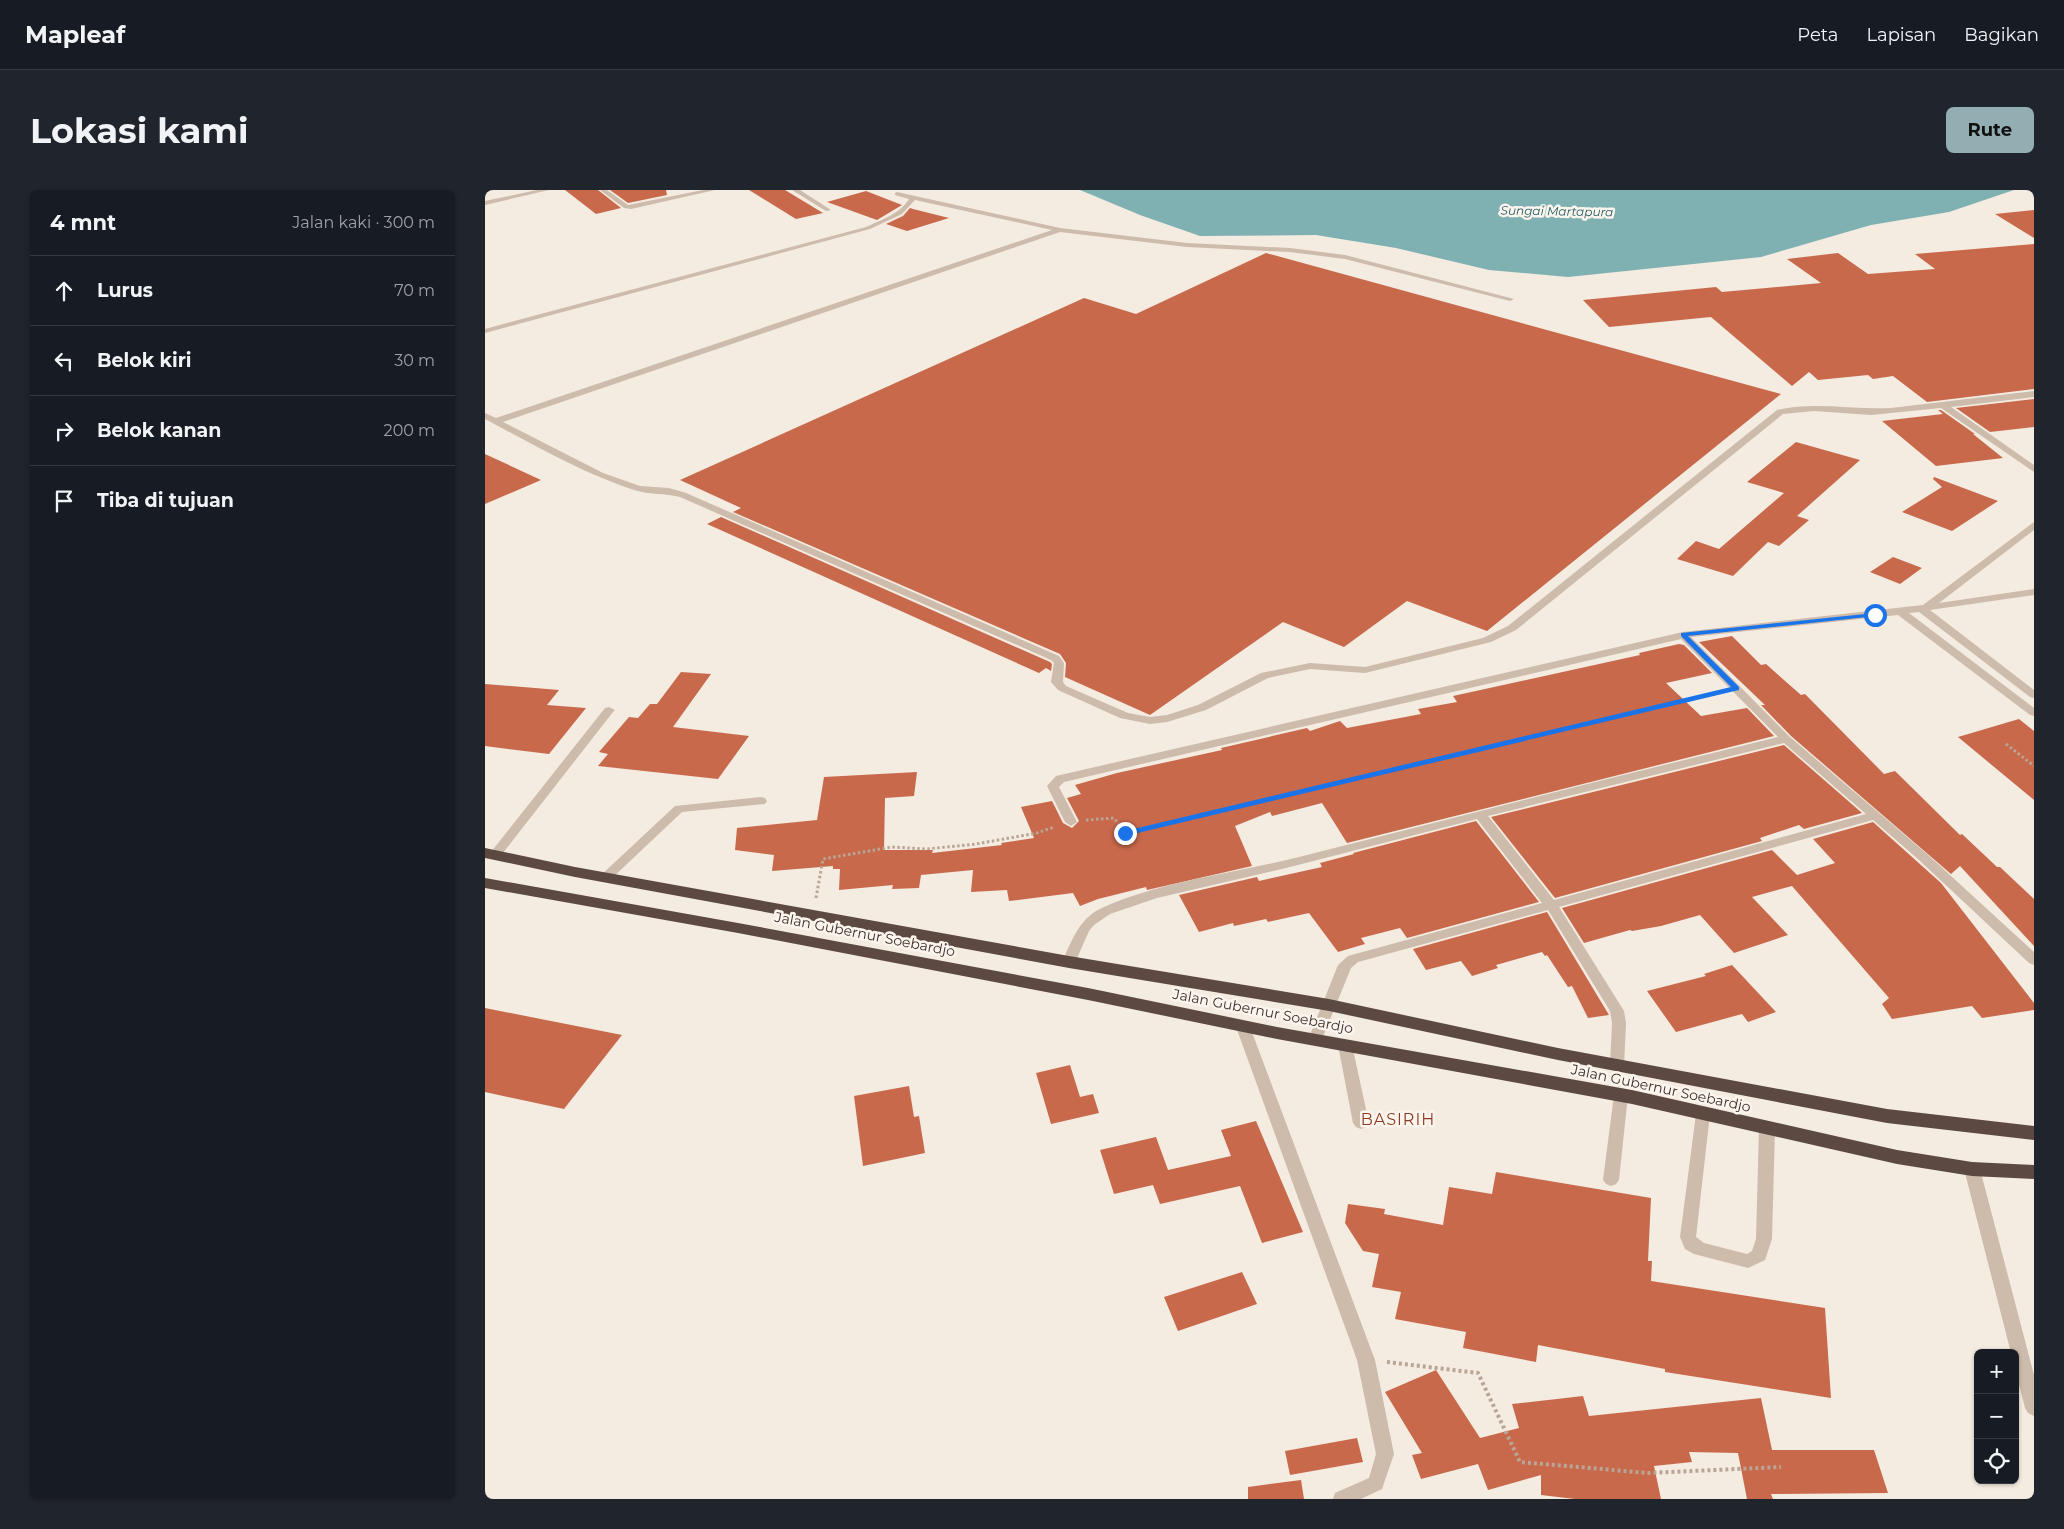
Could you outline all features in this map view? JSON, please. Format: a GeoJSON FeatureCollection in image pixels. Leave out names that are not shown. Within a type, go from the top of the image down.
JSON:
{"type":"FeatureCollection","features":[{"type":"Feature","properties":{"kind":"highway","name":"Jalan Gubernur Soebardjo"},"geometry":{"type":"LineString","coordinates":[[490,854],[605,877],[1069,962],[1329,1005],[1617,1066],[1887,1116],[2034,1133]]}},
{"type":"Feature","properties":{"kind":"highway","name":"Jalan Gubernur Soebardjo"},"geometry":{"type":"LineString","coordinates":[[485,883],[1079,992],[1243,1027],[1621,1095],[1897,1157],[1972,1169],[2034,1172]]}},
{"type":"Feature","properties":{"kind":"street"},"geometry":{"type":"LineString","coordinates":[[485,203],[546,190]]}},
{"type":"Feature","properties":{"kind":"street"},"geometry":{"type":"LineString","coordinates":[[603,190],[626,207],[631,207],[712,190]]}},
{"type":"Feature","properties":{"kind":"street"},"geometry":{"type":"LineString","coordinates":[[795,190],[827,210]]}},
{"type":"Feature","properties":{"kind":"street"},"geometry":{"type":"LineString","coordinates":[[897,194],[1061,230],[1187,245],[1290,250],[1336,255],[1510,299]]}},
{"type":"Feature","properties":{"kind":"street"},"geometry":{"type":"LineString","coordinates":[[485,331],[868,228],[901,212],[910,204],[913,197]]}},
{"type":"Feature","properties":{"kind":"street"},"geometry":{"type":"LineString","coordinates":[[496,421],[1061,230]]}},
{"type":"Feature","properties":{"kind":"street"},"geometry":{"type":"LineString","coordinates":[[485,416],[600,475],[639,489],[683,494],[1055,658],[1059,663],[1057,682],[1062,688],[1130,718],[1155,721],[1192,712],[1265,674],[1276,671],[1315,666],[1365,670],[1487,640],[1498,635],[1519,622],[1780,412],[1811,408],[1872,412],[2034,394]]}},
{"type":"Feature","properties":{"kind":"street"},"geometry":{"type":"LineString","coordinates":[[1942,405],[2034,469]]}},
{"type":"Feature","properties":{"kind":"street"},"geometry":{"type":"LineString","coordinates":[[1923,608],[2034,525]]}},
{"type":"Feature","properties":{"kind":"street"},"geometry":{"type":"LineString","coordinates":[[1071,822],[1053,786],[1061,780],[1683,635],[1899,611],[2034,592]]}},
{"type":"Feature","properties":{"kind":"street"},"geometry":{"type":"LineString","coordinates":[[1923,608],[2034,695]]}},
{"type":"Feature","properties":{"kind":"street"},"geometry":{"type":"LineString","coordinates":[[1899,611],[2034,713]]}},
{"type":"Feature","properties":{"kind":"street"},"geometry":{"type":"LineString","coordinates":[[1683,635],[1787,739],[1923,857],[2034,960]]}},
{"type":"Feature","properties":{"kind":"street"},"geometry":{"type":"LineString","coordinates":[[490,854],[609,710]]}},
{"type":"Feature","properties":{"kind":"street"},"geometry":{"type":"LineString","coordinates":[[1069,962],[1083,930],[1089,922],[1105,911],[1154,894],[1290,863],[1479,814],[1787,739]]}},
{"type":"Feature","properties":{"kind":"street"},"geometry":{"type":"LineString","coordinates":[[605,877],[679,809],[761,801]]}},
{"type":"Feature","properties":{"kind":"street"},"geometry":{"type":"LineString","coordinates":[[1479,814],[1551,905],[1617,1011],[1619,1023],[1617,1066]]}},
{"type":"Feature","properties":{"kind":"street"},"geometry":{"type":"LineString","coordinates":[[1315,1040],[1345,965],[1349,962],[1874,816]]}},
{"type":"Feature","properties":{"kind":"street"},"geometry":{"type":"LineString","coordinates":[[1243,1027],[1366,1360],[1385,1454],[1377,1483],[1342,1499]]}},
{"type":"Feature","properties":{"kind":"street"},"geometry":{"type":"LineString","coordinates":[[1345,1045],[1361,1123]]}},
{"type":"Feature","properties":{"kind":"street"},"geometry":{"type":"LineString","coordinates":[[1611,1180],[1621,1095]]}},
{"type":"Feature","properties":{"kind":"street"},"geometry":{"type":"LineString","coordinates":[[1703,1114],[1687,1237],[1691,1244],[1700,1249],[1748,1261],[1759,1255],[1764,1239],[1767,1128]]}},
{"type":"Feature","properties":{"kind":"street"},"geometry":{"type":"LineString","coordinates":[[1972,1169],[2034,1408]]}},
{"type":"Feature","properties":{"kind":"path"},"geometry":{"type":"LineString","coordinates":[[813,914],[823,859],[892,847],[925,849],[976,844],[1037,833],[1071,822],[1113,818],[1125,833],[1736,688]]}},
{"type":"Feature","properties":{"kind":"path"},"geometry":{"type":"LineString","coordinates":[[2006,744],[2034,766]]}},
{"type":"Feature","properties":{"kind":"path"},"geometry":{"type":"LineString","coordinates":[[1366,1360],[1478,1373],[1520,1462],[1648,1473],[1781,1467]]}},
{"type":"Feature","properties":{"kind":"water","name":"Sungai Martapura"},"geometry":{"type":"Polygon","coordinates":[[[1080,190],[2014,190],[1949,212],[1871,225],[1761,257],[1568,277],[1489,270],[1396,248],[1316,235],[1200,236],[1140,215],[1080,190]]]}},
{"type":"Feature","properties":{"kind":"building"},"geometry":{"type":"Polygon","coordinates":[[[565,190],[598,190],[621,208],[596,214],[565,190]]]}},
{"type":"Feature","properties":{"kind":"building"},"geometry":{"type":"Polygon","coordinates":[[[610,190],[666,190],[667,195],[628,203],[610,190]]]}},
{"type":"Feature","properties":{"kind":"building"},"geometry":{"type":"Polygon","coordinates":[[[749,190],[785,190],[823,213],[796,219],[749,190]]]}},
{"type":"Feature","properties":{"kind":"building"},"geometry":{"type":"Polygon","coordinates":[[[866,191],[902,205],[877,220],[827,202],[866,191]]]}},
{"type":"Feature","properties":{"kind":"building"},"geometry":{"type":"Polygon","coordinates":[[[910,208],[949,218],[907,231],[886,224],[903,216],[910,208]]]}},
{"type":"Feature","properties":{"kind":"building"},"geometry":{"type":"Polygon","coordinates":[[[2034,210],[2034,238],[1995,214],[2034,210]]]}},
{"type":"Feature","properties":{"kind":"building"},"geometry":{"type":"Polygon","coordinates":[[[2034,244],[2034,389],[1927,402],[1893,376],[1873,379],[1868,375],[1818,380],[1809,372],[1792,386],[1711,317],[1609,327],[1583,300],[1716,287],[1722,292],[1821,283],[1787,259],[1838,253],[1868,274],[1935,269],[1915,254],[2034,244]]]}},
{"type":"Feature","properties":{"kind":"building"},"geometry":{"type":"Polygon","coordinates":[[[1266,253],[1781,394],[1487,631],[1407,601],[1344,647],[1283,622],[1150,715],[1065,677],[1066,663],[1060,654],[733,512],[741,508],[680,480],[1084,298],[1136,314],[1266,253]]]}},
{"type":"Feature","properties":{"kind":"building"},"geometry":{"type":"Polygon","coordinates":[[[2034,399],[2034,427],[1990,432],[1956,408],[2034,399]]]}},
{"type":"Feature","properties":{"kind":"building"},"geometry":{"type":"Polygon","coordinates":[[[1938,410],[1941,410],[1975,434],[1973,434],[2003,458],[1936,466],[1882,421],[1943,414],[1938,410]]]}},
{"type":"Feature","properties":{"kind":"building"},"geometry":{"type":"Polygon","coordinates":[[[1796,442],[1860,460],[1797,516],[1809,520],[1779,546],[1768,542],[1733,576],[1677,559],[1696,541],[1719,549],[1784,493],[1747,482],[1796,442]]]}},
{"type":"Feature","properties":{"kind":"building"},"geometry":{"type":"Polygon","coordinates":[[[485,454],[541,480],[485,504],[485,454]]]}},
{"type":"Feature","properties":{"kind":"building"},"geometry":{"type":"Polygon","coordinates":[[[1934,477],[1998,501],[1952,531],[1902,512],[1942,487],[1933,479],[1934,477]]]}},
{"type":"Feature","properties":{"kind":"building"},"geometry":{"type":"Polygon","coordinates":[[[721,517],[1050,662],[1052,664],[1051,671],[1046,668],[1039,673],[707,524],[721,517]]]}},
{"type":"Feature","properties":{"kind":"building"},"geometry":{"type":"Polygon","coordinates":[[[1893,557],[1922,568],[1900,584],[1870,572],[1893,557]]]}},
{"type":"Feature","properties":{"kind":"building"},"geometry":{"type":"Polygon","coordinates":[[[1732,636],[1761,665],[1766,664],[1801,695],[1805,694],[1884,774],[1895,771],[1960,835],[1962,834],[2034,899],[2034,946],[1960,866],[1951,874],[1791,736],[1761,705],[1765,705],[1699,642],[1732,636]]]}},
{"type":"Feature","properties":{"kind":"building"},"geometry":{"type":"Polygon","coordinates":[[[1679,644],[1684,645],[1712,673],[1666,683],[1701,716],[1747,708],[1774,736],[1347,843],[1322,803],[1272,816],[1270,812],[1235,826],[1252,866],[1147,890],[1146,887],[1098,899],[1080,906],[1073,893],[1009,901],[1007,890],[971,892],[973,870],[921,875],[919,888],[892,889],[893,885],[839,890],[840,869],[833,869],[833,866],[772,871],[774,855],[735,850],[737,828],[817,820],[824,777],[917,772],[914,796],[885,798],[884,850],[933,850],[932,853],[1002,845],[1001,843],[1034,838],[1021,807],[1052,801],[1063,823],[1072,828],[1079,821],[1067,798],[1081,794],[1075,785],[1117,773],[1222,750],[1221,748],[1307,728],[1310,731],[1340,721],[1347,728],[1421,714],[1418,709],[1457,702],[1453,696],[1640,655],[1639,653],[1679,644]]]}},
{"type":"Feature","properties":{"kind":"building"},"geometry":{"type":"Polygon","coordinates":[[[681,672],[711,674],[673,727],[749,736],[718,779],[598,766],[608,754],[599,752],[629,717],[638,718],[650,704],[657,704],[681,672]]]}},
{"type":"Feature","properties":{"kind":"building"},"geometry":{"type":"Polygon","coordinates":[[[485,684],[559,690],[547,705],[586,708],[549,754],[485,746],[485,684]]]}},
{"type":"Feature","properties":{"kind":"building"},"geometry":{"type":"Polygon","coordinates":[[[2019,719],[2034,731],[2034,800],[1958,737],[2019,719]]]}},
{"type":"Feature","properties":{"kind":"building"},"geometry":{"type":"Polygon","coordinates":[[[1784,745],[1862,813],[1804,829],[1799,825],[1760,838],[1762,841],[1555,898],[1491,817],[1784,745]]]}},
{"type":"Feature","properties":{"kind":"building"},"geometry":{"type":"Polygon","coordinates":[[[1476,821],[1539,902],[1407,938],[1400,928],[1361,938],[1365,944],[1338,952],[1309,913],[1268,922],[1266,919],[1234,926],[1233,923],[1199,932],[1179,895],[1257,877],[1259,881],[1322,867],[1320,863],[1353,853],[1476,821]]]}},
{"type":"Feature","properties":{"kind":"building"},"geometry":{"type":"Polygon","coordinates":[[[1873,822],[1941,883],[2034,1003],[2034,1010],[1982,1018],[1972,1006],[1892,1019],[1882,1004],[1889,998],[1792,886],[1752,897],[1788,935],[1734,953],[1700,915],[1661,926],[1630,930],[1584,943],[1562,908],[1772,850],[1797,875],[1835,863],[1813,839],[1873,822]]]}},
{"type":"Feature","properties":{"kind":"building"},"geometry":{"type":"Polygon","coordinates":[[[1547,912],[1609,1015],[1588,1018],[1572,986],[1568,987],[1547,955],[1545,956],[1542,952],[1496,965],[1498,968],[1472,976],[1461,961],[1426,970],[1413,949],[1547,912]]]}},
{"type":"Feature","properties":{"kind":"building"},"geometry":{"type":"Polygon","coordinates":[[[1732,965],[1776,1012],[1748,1022],[1742,1014],[1676,1032],[1647,991],[1706,976],[1704,974],[1732,965]]]}},
{"type":"Feature","properties":{"kind":"building"},"geometry":{"type":"Polygon","coordinates":[[[485,1008],[622,1035],[564,1109],[485,1092],[485,1008]]]}},
{"type":"Feature","properties":{"kind":"building"},"geometry":{"type":"Polygon","coordinates":[[[1070,1065],[1080,1097],[1093,1094],[1099,1113],[1051,1124],[1036,1073],[1070,1065]]]}},
{"type":"Feature","properties":{"kind":"building"},"geometry":{"type":"Polygon","coordinates":[[[909,1086],[914,1117],[919,1116],[925,1153],[863,1166],[854,1096],[909,1086]]]}},
{"type":"Feature","properties":{"kind":"building"},"geometry":{"type":"Polygon","coordinates":[[[1256,1121],[1303,1232],[1262,1243],[1240,1186],[1160,1204],[1153,1185],[1114,1194],[1100,1150],[1156,1137],[1168,1170],[1231,1156],[1221,1130],[1256,1121]]]}},
{"type":"Feature","properties":{"kind":"building"},"geometry":{"type":"Polygon","coordinates":[[[1496,1172],[1651,1198],[1648,1261],[1652,1261],[1651,1281],[1825,1308],[1831,1398],[1665,1372],[1665,1369],[1538,1345],[1536,1362],[1463,1348],[1466,1332],[1395,1319],[1401,1292],[1372,1287],[1379,1254],[1363,1251],[1345,1223],[1348,1204],[1385,1209],[1384,1214],[1443,1225],[1449,1187],[1492,1194],[1496,1172]]]}},
{"type":"Feature","properties":{"kind":"building"},"geometry":{"type":"Polygon","coordinates":[[[1242,1272],[1257,1304],[1178,1331],[1164,1297],[1242,1272]]]}},
{"type":"Feature","properties":{"kind":"building"},"geometry":{"type":"Polygon","coordinates":[[[1436,1370],[1480,1438],[1519,1428],[1512,1404],[1583,1396],[1589,1416],[1761,1398],[1772,1450],[1874,1450],[1888,1493],[1771,1494],[1773,1499],[1747,1499],[1738,1453],[1689,1452],[1692,1462],[1654,1466],[1661,1499],[1575,1499],[1541,1495],[1541,1475],[1488,1490],[1478,1464],[1421,1479],[1412,1455],[1422,1453],[1385,1392],[1436,1370]]]}},
{"type":"Feature","properties":{"kind":"building"},"geometry":{"type":"Polygon","coordinates":[[[1357,1438],[1363,1462],[1290,1475],[1285,1451],[1357,1438]]]}},
{"type":"Feature","properties":{"kind":"building"},"geometry":{"type":"Polygon","coordinates":[[[1301,1480],[1304,1499],[1248,1499],[1248,1487],[1301,1480]]]}},
{"type":"Feature","properties":{"kind":"district","name":"BASIRIH"},"geometry":{"type":"Point","coordinates":[1398,1119]}},
{"type":"Feature","properties":{"kind":"route"},"geometry":{"type":"LineString","coordinates":[[1125,833],[1736,688],[1683,635],[1875,615]]}}]}
